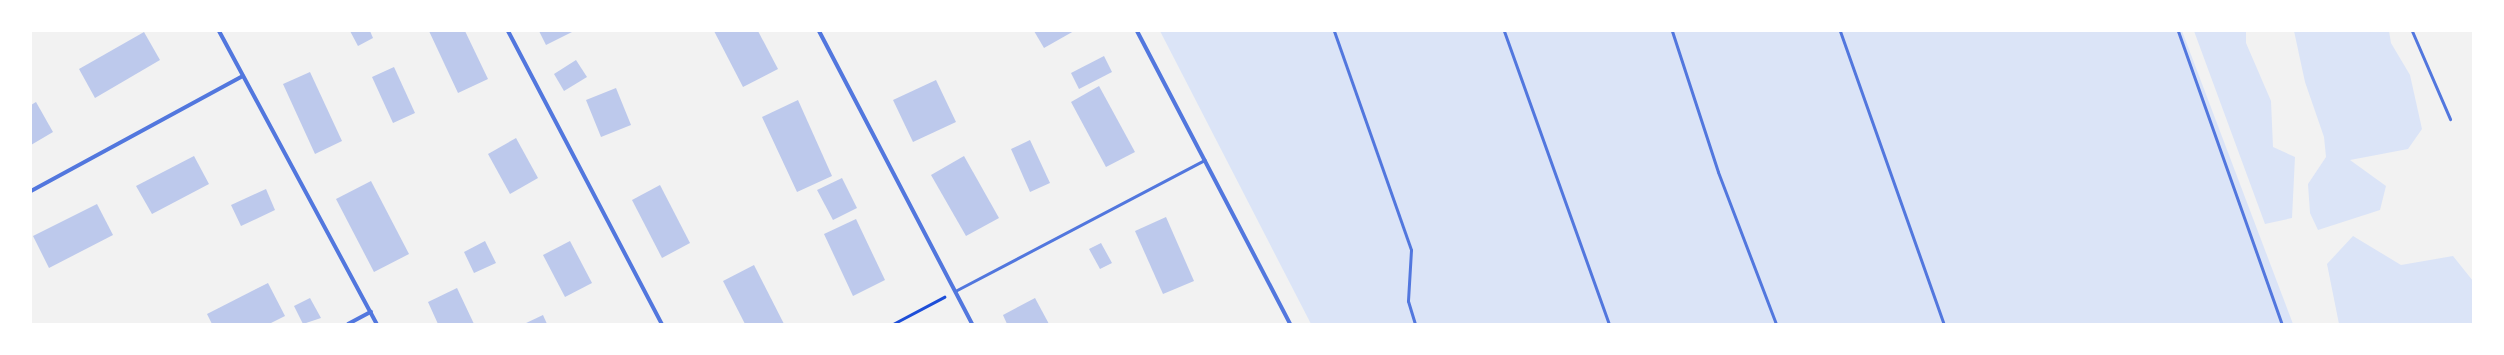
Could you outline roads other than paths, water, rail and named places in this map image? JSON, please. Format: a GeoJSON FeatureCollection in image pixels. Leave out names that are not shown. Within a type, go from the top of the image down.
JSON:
{"type":"FeatureCollection","features":[{"type":"Feature","properties":{"kind":"street"},"geometry":{"type":"LineString","coordinates":[[219,31],[377,324]]}},
{"type":"Feature","properties":{"kind":"street"},"geometry":{"type":"LineString","coordinates":[[508,31],[662,324]]}},
{"type":"Feature","properties":{"kind":"street"},"geometry":{"type":"LineString","coordinates":[[819,31],[972,324]]}},
{"type":"Feature","properties":{"kind":"street"},"geometry":{"type":"LineString","coordinates":[[1137,31],[1290,324]]}},
{"type":"Feature","properties":{"kind":"street"},"geometry":{"type":"LineString","coordinates":[[31,191],[243,76]]}},
{"type":"Feature","properties":{"kind":"street"},"geometry":{"type":"LineString","coordinates":[[348,324],[371,312]]}},
{"type":"Feature","properties":{"kind":"lane"},"geometry":{"type":"LineString","coordinates":[[1334,31],[1411,250],[1408,301],[1415,324]]}},
{"type":"Feature","properties":{"kind":"lane"},"geometry":{"type":"LineString","coordinates":[[1504,31],[1609,324]]}},
{"type":"Feature","properties":{"kind":"lane"},"geometry":{"type":"LineString","coordinates":[[1672,31],[1718,172],[1776,324]]}},
{"type":"Feature","properties":{"kind":"lane"},"geometry":{"type":"LineString","coordinates":[[1840,31],[1944,324]]}},
{"type":"Feature","properties":{"kind":"lane"},"geometry":{"type":"LineString","coordinates":[[2178,31],[2282,324]]}},
{"type":"Feature","properties":{"kind":"lane"},"geometry":{"type":"LineString","coordinates":[[2412,31],[2450,119]]}},
{"type":"Feature","properties":{"kind":"lane"},"geometry":{"type":"LineString","coordinates":[[955,291],[1204,160]]}}]}
